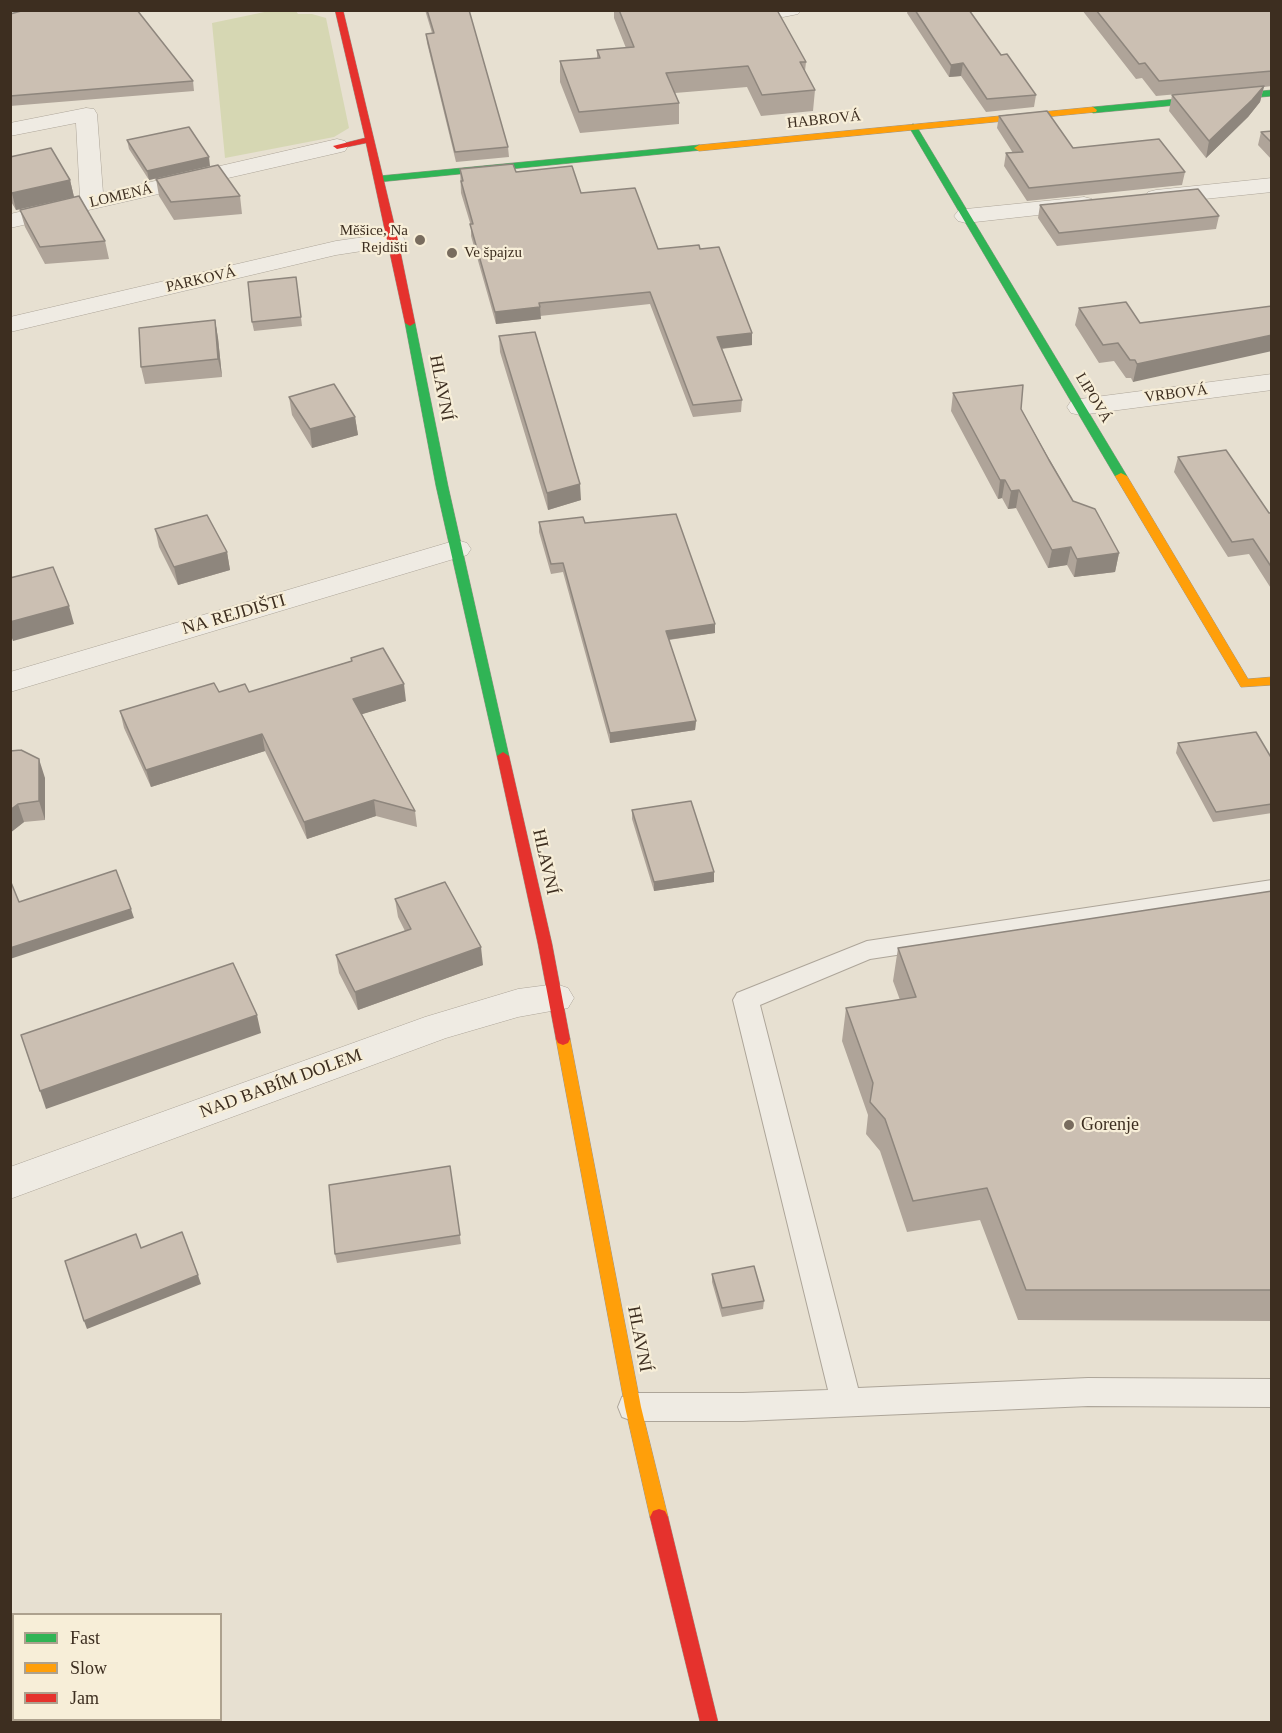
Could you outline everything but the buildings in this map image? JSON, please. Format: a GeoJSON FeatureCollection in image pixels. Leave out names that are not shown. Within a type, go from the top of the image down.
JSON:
{"type":"FeatureCollection","features":[{"type":"Feature","properties":{"kind":"street","name":"HLAVNÍ"},"geometry":{"type":"LineString","coordinates":[[339,10],[393,240],[457,549],[556,998],[633,1407],[709,1722]]}},
{"type":"Feature","properties":{"kind":"street"},"geometry":{"type":"LineString","coordinates":[[783,11],[791,10]]}},
{"type":"Feature","properties":{"kind":"street","name":"HABROVÁ"},"geometry":{"type":"LineString","coordinates":[[379,179],[1272,93]]}},
{"type":"Feature","properties":{"kind":"street"},"geometry":{"type":"LineString","coordinates":[[10,130],[86,114],[92,202]]}},
{"type":"Feature","properties":{"kind":"street","name":"LIPOVÁ"},"geometry":{"type":"LineString","coordinates":[[913,128],[1245,684],[1272,681]]}},
{"type":"Feature","properties":{"kind":"street"},"geometry":{"type":"LineString","coordinates":[[337,147],[369,140]]}},
{"type":"Feature","properties":{"kind":"street","name":"LOMENÁ"},"geometry":{"type":"LineString","coordinates":[[10,221],[337,147]]}},
{"type":"Feature","properties":{"kind":"street"},"geometry":{"type":"LineString","coordinates":[[1134,199],[1272,185]]}},
{"type":"Feature","properties":{"kind":"street"},"geometry":{"type":"LineString","coordinates":[[966,216],[1100,202]]}},
{"type":"Feature","properties":{"kind":"street","name":"PARKOVÁ"},"geometry":{"type":"LineString","coordinates":[[10,325],[336,248],[393,240]]}},
{"type":"Feature","properties":{"kind":"street","name":"VRBOVÁ"},"geometry":{"type":"LineString","coordinates":[[1080,407],[1272,382]]}},
{"type":"Feature","properties":{"kind":"street","name":"NA REJDIŠTI"},"geometry":{"type":"LineString","coordinates":[[10,682],[457,549]]}},
{"type":"Feature","properties":{"kind":"street","name":"NAD BABÍM DOLEM"},"geometry":{"type":"LineString","coordinates":[[10,1183],[438,1027],[518,1003],[556,998]]}},
{"type":"Feature","properties":{"kind":"lane"},"geometry":{"type":"LineString","coordinates":[[846,1402],[746,1000],[867,950],[1272,889]]}},
{"type":"Feature","properties":{"kind":"lane"},"geometry":{"type":"LineString","coordinates":[[633,1407],[743,1407],[1088,1392],[1272,1393]]}},
{"type":"Feature","properties":{"kind":"green space"},"geometry":{"type":"Polygon","coordinates":[[[274,10],[296,11],[298,14],[312,14],[326,18],[349,128],[334,137],[225,158],[212,23],[274,10]]]}},
{"type":"Feature","properties":{"kind":"traffic: fast"},"geometry":{"type":"LineString","coordinates":[[1093,110],[1272,93]]}},
{"type":"Feature","properties":{"kind":"traffic: fast"},"geometry":{"type":"LineString","coordinates":[[913,127],[1121,476]]}},
{"type":"Feature","properties":{"kind":"traffic: fast"},"geometry":{"type":"LineString","coordinates":[[379,179],[699,148]]}},
{"type":"Feature","properties":{"kind":"traffic: fast"},"geometry":{"type":"LineString","coordinates":[[410,323],[442,486],[503,756]]}},
{"type":"Feature","properties":{"kind":"traffic: slow"},"geometry":{"type":"LineString","coordinates":[[699,148],[1093,110]]}},
{"type":"Feature","properties":{"kind":"traffic: slow"},"geometry":{"type":"LineString","coordinates":[[1121,476],[1245,684],[1272,681]]}},
{"type":"Feature","properties":{"kind":"traffic: slow"},"geometry":{"type":"LineString","coordinates":[[563,1039],[633,1407],[659,1517]]}},
{"type":"Feature","properties":{"kind":"traffic: jam"},"geometry":{"type":"LineString","coordinates":[[339,10],[410,323]]}},
{"type":"Feature","properties":{"kind":"traffic: jam"},"geometry":{"type":"LineString","coordinates":[[337,146],[369,140]]}},
{"type":"Feature","properties":{"kind":"traffic: jam"},"geometry":{"type":"LineString","coordinates":[[503,756],[545,944],[563,1039]]}},
{"type":"Feature","properties":{"kind":"traffic: jam"},"geometry":{"type":"LineString","coordinates":[[659,1517],[709,1722]]}},
{"type":"Feature","properties":{"kind":"place","name":"Měšice, Na Rejdišti"},"geometry":{"type":"Point","coordinates":[420,240]}},
{"type":"Feature","properties":{"kind":"place","name":"Ve špajzu"},"geometry":{"type":"Point","coordinates":[452,253]}},
{"type":"Feature","properties":{"kind":"place","name":"Gorenje"},"geometry":{"type":"Point","coordinates":[1069,1125]}}]}
